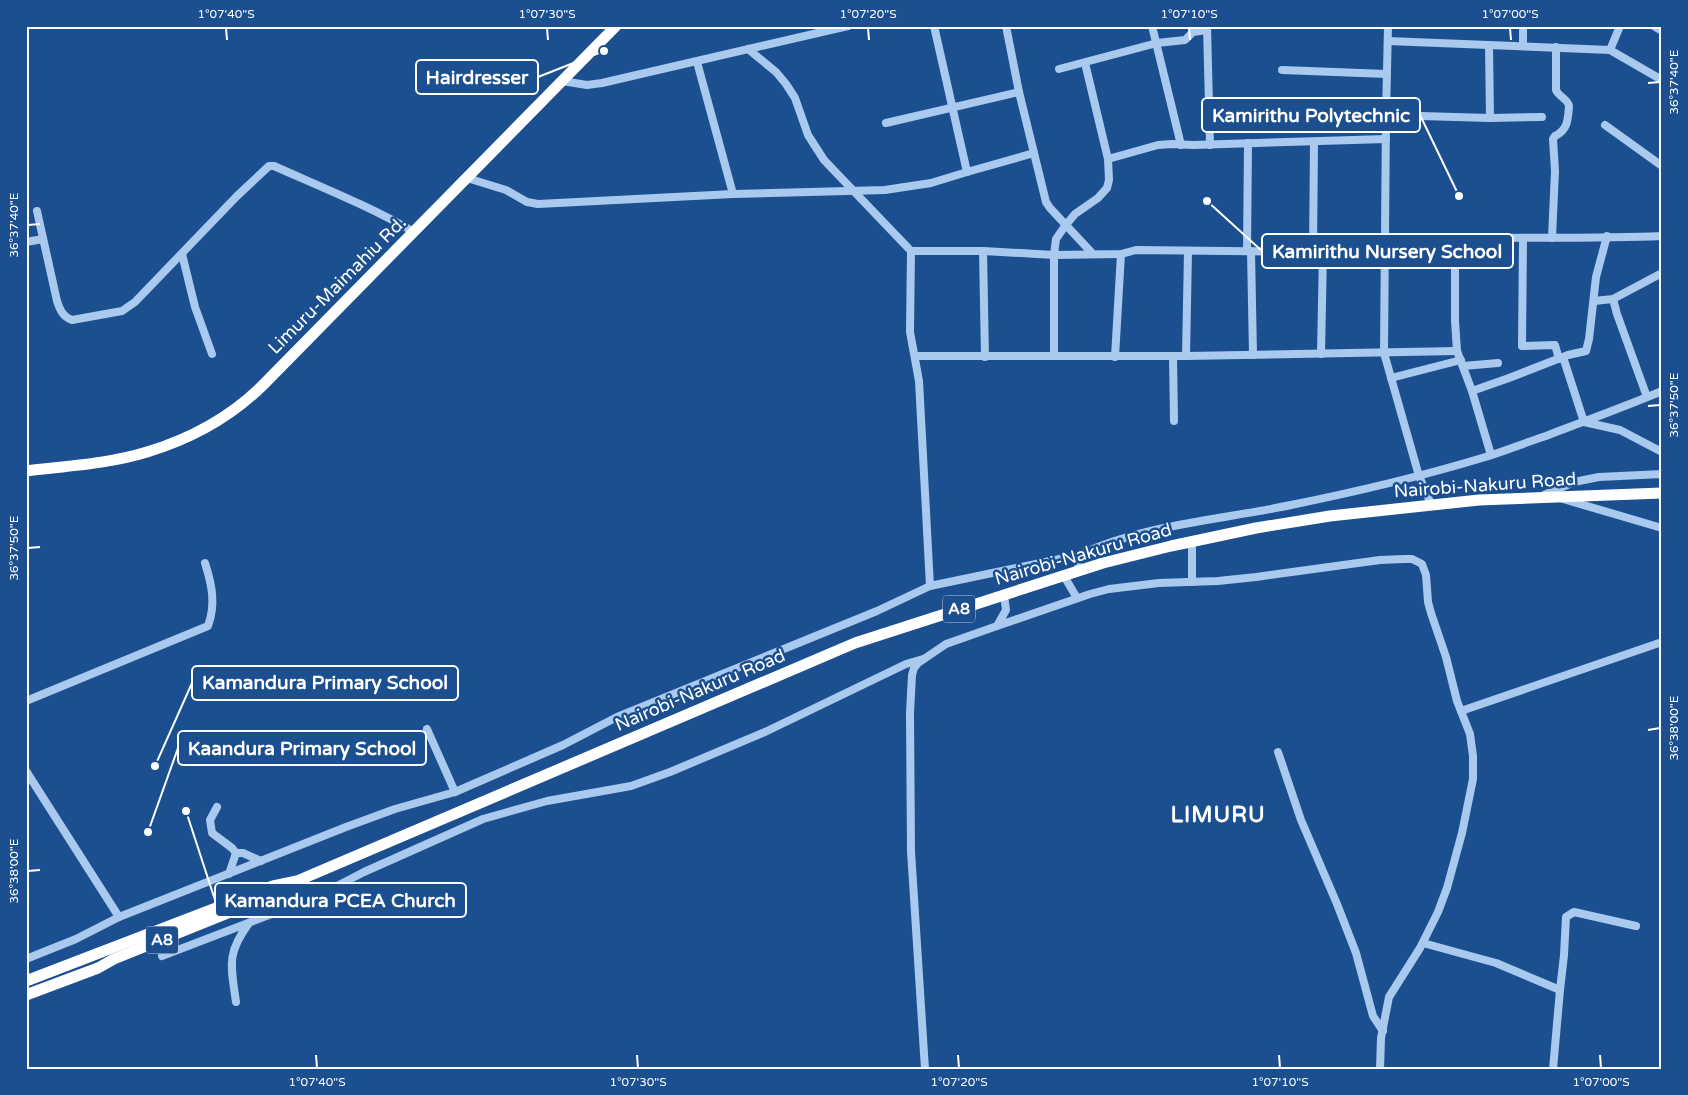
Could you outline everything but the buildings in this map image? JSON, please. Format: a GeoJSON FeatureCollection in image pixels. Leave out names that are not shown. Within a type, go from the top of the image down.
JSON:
{"type":"FeatureCollection","features":[{"type":"Feature","properties":{"kind":"highway","name":"Limuru-Maimahiu Rd."},"geometry":{"type":"LineString","coordinates":[[26,471],[101,462],[147,452],[192,434],[227,415],[257,390],[616,26]]}},
{"type":"Feature","properties":{"kind":"highway","name":"Nairobi-Nakuru Road"},"geometry":{"type":"LineString","coordinates":[[26,995],[98,968],[114,959],[277,893],[296,881],[855,643],[1103,563],[1192,541],[1330,516],[1431,504],[1545,496],[1662,493]]}},
{"type":"Feature","properties":{"kind":"highway","name":"Nairobi-Nakuru Road"},"geometry":{"type":"LineString","coordinates":[[26,981],[273,886],[296,881]]}},
{"type":"Feature","properties":{"kind":"street"},"geometry":{"type":"LineString","coordinates":[[562,81],[582,85],[602,83],[848,26]]}},
{"type":"Feature","properties":{"kind":"street"},"geometry":{"type":"LineString","coordinates":[[934,26],[967,172]]}},
{"type":"Feature","properties":{"kind":"street"},"geometry":{"type":"LineString","coordinates":[[1006,26],[1019,92],[1046,202],[1065,226],[1092,253]]}},
{"type":"Feature","properties":{"kind":"street"},"geometry":{"type":"LineString","coordinates":[[1152,26],[1181,144]]}},
{"type":"Feature","properties":{"kind":"street"},"geometry":{"type":"LineString","coordinates":[[1388,26],[1384,353],[1419,476],[1431,504]]}},
{"type":"Feature","properties":{"kind":"street"},"geometry":{"type":"LineString","coordinates":[[1523,26],[1523,46]]}},
{"type":"Feature","properties":{"kind":"street"},"geometry":{"type":"LineString","coordinates":[[1610,50],[1620,26]]}},
{"type":"Feature","properties":{"kind":"street"},"geometry":{"type":"LineString","coordinates":[[1654,26],[1662,31]]}},
{"type":"Feature","properties":{"kind":"street"},"geometry":{"type":"LineString","coordinates":[[1059,70],[1157,43],[1185,40],[1193,32],[1207,28],[1210,144]]}},
{"type":"Feature","properties":{"kind":"street"},"geometry":{"type":"LineString","coordinates":[[1388,41],[1610,50],[1662,80]]}},
{"type":"Feature","properties":{"kind":"street"},"geometry":{"type":"LineString","coordinates":[[1489,46],[1490,118]]}},
{"type":"Feature","properties":{"kind":"street"},"geometry":{"type":"LineString","coordinates":[[1552,238],[1555,171],[1553,139],[1554,136],[1560,134],[1565,129],[1569,106],[1568,102],[1556,90],[1556,47]]}},
{"type":"Feature","properties":{"kind":"street"},"geometry":{"type":"LineString","coordinates":[[748,49],[776,72],[786,84],[795,98],[814,146],[824,160],[911,251],[911,342],[920,389],[930,586]]}},
{"type":"Feature","properties":{"kind":"street"},"geometry":{"type":"LineString","coordinates":[[697,62],[733,194]]}},
{"type":"Feature","properties":{"kind":"street"},"geometry":{"type":"LineString","coordinates":[[1054,355],[1054,255],[1056,239],[1075,214],[1098,198],[1107,188],[1109,180],[1108,159],[1085,63]]}},
{"type":"Feature","properties":{"kind":"street"},"geometry":{"type":"LineString","coordinates":[[1282,70],[1386,74]]}},
{"type":"Feature","properties":{"kind":"street"},"geometry":{"type":"LineString","coordinates":[[886,123],[1019,92]]}},
{"type":"Feature","properties":{"kind":"street"},"geometry":{"type":"LineString","coordinates":[[1386,115],[1490,118],[1542,117]]}},
{"type":"Feature","properties":{"kind":"street"},"geometry":{"type":"LineString","coordinates":[[1605,125],[1662,166]]}},
{"type":"Feature","properties":{"kind":"street"},"geometry":{"type":"LineString","coordinates":[[1108,159],[1158,145],[1386,139]]}},
{"type":"Feature","properties":{"kind":"street"},"geometry":{"type":"LineString","coordinates":[[1313,252],[1314,142]]}},
{"type":"Feature","properties":{"kind":"street"},"geometry":{"type":"LineString","coordinates":[[1248,143],[1249,251],[1253,355]]}},
{"type":"Feature","properties":{"kind":"street"},"geometry":{"type":"LineString","coordinates":[[467,178],[506,190],[527,202],[538,204],[733,194],[854,192],[918,186],[1034,153]]}},
{"type":"Feature","properties":{"kind":"street"},"geometry":{"type":"LineString","coordinates":[[37,211],[57,301],[66,318],[72,320],[126,309],[150,288],[237,196],[269,166],[274,166],[326,189],[391,219],[414,232]]}},
{"type":"Feature","properties":{"kind":"street"},"geometry":{"type":"LineString","coordinates":[[1472,391],[1561,358],[1586,351],[1590,338],[1596,277],[1607,236]]}},
{"type":"Feature","properties":{"kind":"street"},"geometry":{"type":"LineString","coordinates":[[1386,241],[1455,237],[1552,238],[1607,236],[1661,239]]}},
{"type":"Feature","properties":{"kind":"street"},"geometry":{"type":"LineString","coordinates":[[1455,237],[1457,351],[1472,391],[1479,420],[1491,455]]}},
{"type":"Feature","properties":{"kind":"street"},"geometry":{"type":"LineString","coordinates":[[1523,238],[1522,346],[1555,345],[1584,422]]}},
{"type":"Feature","properties":{"kind":"street"},"geometry":{"type":"LineString","coordinates":[[26,242],[43,239]]}},
{"type":"Feature","properties":{"kind":"street"},"geometry":{"type":"LineString","coordinates":[[911,251],[983,251],[1054,255],[1121,254],[1136,250],[1188,252],[1385,251]]}},
{"type":"Feature","properties":{"kind":"street"},"geometry":{"type":"LineString","coordinates":[[983,251],[985,357]]}},
{"type":"Feature","properties":{"kind":"street"},"geometry":{"type":"LineString","coordinates":[[1186,356],[1188,252]]}},
{"type":"Feature","properties":{"kind":"street"},"geometry":{"type":"LineString","coordinates":[[1321,354],[1322,252]]}},
{"type":"Feature","properties":{"kind":"street"},"geometry":{"type":"LineString","coordinates":[[182,254],[195,308],[212,354]]}},
{"type":"Feature","properties":{"kind":"street"},"geometry":{"type":"LineString","coordinates":[[1115,357],[1121,254]]}},
{"type":"Feature","properties":{"kind":"street"},"geometry":{"type":"LineString","coordinates":[[1594,301],[1613,299],[1662,272]]}},
{"type":"Feature","properties":{"kind":"street"},"geometry":{"type":"LineString","coordinates":[[1613,299],[1647,397]]}},
{"type":"Feature","properties":{"kind":"street"},"geometry":{"type":"LineString","coordinates":[[915,356],[985,357],[1054,355],[1115,357],[1457,351]]}},
{"type":"Feature","properties":{"kind":"street"},"geometry":{"type":"LineString","coordinates":[[1173,356],[1174,421]]}},
{"type":"Feature","properties":{"kind":"street"},"geometry":{"type":"LineString","coordinates":[[1391,378],[1462,363],[1498,363]]}},
{"type":"Feature","properties":{"kind":"street"},"geometry":{"type":"LineString","coordinates":[[26,959],[76,939],[119,916],[395,809],[455,792],[563,745],[617,717],[877,611],[930,586],[1078,555],[1146,532],[1200,520],[1290,506],[1419,476],[1491,455],[1584,422],[1662,391]]}},
{"type":"Feature","properties":{"kind":"street"},"geometry":{"type":"LineString","coordinates":[[1584,422],[1620,430],[1662,452]]}},
{"type":"Feature","properties":{"kind":"street"},"geometry":{"type":"LineString","coordinates":[[1545,496],[1574,482],[1599,477],[1662,474]]}},
{"type":"Feature","properties":{"kind":"street"},"geometry":{"type":"LineString","coordinates":[[1545,496],[1662,528]]}},
{"type":"Feature","properties":{"kind":"street"},"geometry":{"type":"LineString","coordinates":[[1192,541],[1192,582]]}},
{"type":"Feature","properties":{"kind":"street"},"geometry":{"type":"LineString","coordinates":[[1078,555],[1078,571]]}},
{"type":"Feature","properties":{"kind":"street"},"geometry":{"type":"LineString","coordinates":[[925,1069],[911,852],[910,713],[914,668],[946,644],[1077,598],[1109,589],[1166,582],[1256,577],[1380,560],[1404,559],[1418,561],[1425,568],[1428,602],[1446,657],[1457,701],[1470,734],[1473,756],[1473,779],[1462,833],[1447,888],[1438,912],[1423,943],[1389,997],[1380,1052],[1380,1069]]}},
{"type":"Feature","properties":{"kind":"street"},"geometry":{"type":"LineString","coordinates":[[26,702],[208,626],[213,613],[211,584],[205,563]]}},
{"type":"Feature","properties":{"kind":"street"},"geometry":{"type":"LineString","coordinates":[[1064,576],[1077,598]]}},
{"type":"Feature","properties":{"kind":"street"},"geometry":{"type":"LineString","coordinates":[[997,626],[1006,610],[1004,595]]}},
{"type":"Feature","properties":{"kind":"street"},"geometry":{"type":"LineString","coordinates":[[1461,711],[1662,642]]}},
{"type":"Feature","properties":{"kind":"street"},"geometry":{"type":"LineString","coordinates":[[162,956],[335,888],[354,876],[483,819],[547,801],[631,786],[670,772],[764,732],[906,664],[923,660]]}},
{"type":"Feature","properties":{"kind":"street"},"geometry":{"type":"LineString","coordinates":[[426,729],[455,792]]}},
{"type":"Feature","properties":{"kind":"street"},"geometry":{"type":"LineString","coordinates":[[1278,752],[1302,820],[1356,953],[1373,1016],[1383,1031]]}},
{"type":"Feature","properties":{"kind":"street"},"geometry":{"type":"LineString","coordinates":[[26,771],[119,916]]}},
{"type":"Feature","properties":{"kind":"street"},"geometry":{"type":"LineString","coordinates":[[476,805],[483,819]]}},
{"type":"Feature","properties":{"kind":"street"},"geometry":{"type":"LineString","coordinates":[[217,807],[210,820],[212,833],[236,853]]}},
{"type":"Feature","properties":{"kind":"street"},"geometry":{"type":"LineString","coordinates":[[236,853],[243,853],[261,861]]}},
{"type":"Feature","properties":{"kind":"street"},"geometry":{"type":"LineString","coordinates":[[229,874],[236,853]]}},
{"type":"Feature","properties":{"kind":"street"},"geometry":{"type":"LineString","coordinates":[[1554,1069],[1566,916],[1574,912],[1636,926]]}},
{"type":"Feature","properties":{"kind":"street"},"geometry":{"type":"LineString","coordinates":[[236,1002],[231,957],[237,942],[249,923]]}},
{"type":"Feature","properties":{"kind":"street"},"geometry":{"type":"LineString","coordinates":[[1423,943],[1496,963],[1560,990]]}},
{"type":"Feature","properties":{"kind":"place","name":"Hairdresser"},"geometry":{"type":"Point","coordinates":[604,51]}},
{"type":"Feature","properties":{"kind":"place","name":"Kamirithu Polytechnic"},"geometry":{"type":"Point","coordinates":[1459,196]}},
{"type":"Feature","properties":{"kind":"place","name":"Kamirithu Nursery School"},"geometry":{"type":"Point","coordinates":[1207,201]}},
{"type":"Feature","properties":{"kind":"place","name":"Kamandura Primary School"},"geometry":{"type":"Point","coordinates":[155,766]}},
{"type":"Feature","properties":{"kind":"place","name":"Kamandura PCEA Church"},"geometry":{"type":"Point","coordinates":[186,811]}},
{"type":"Feature","properties":{"kind":"place","name":"Kaandura Primary School"},"geometry":{"type":"Point","coordinates":[148,832]}},
{"type":"Feature","properties":{"kind":"district","name":"LIMURU"},"geometry":{"type":"Point","coordinates":[1218,815]}}]}
